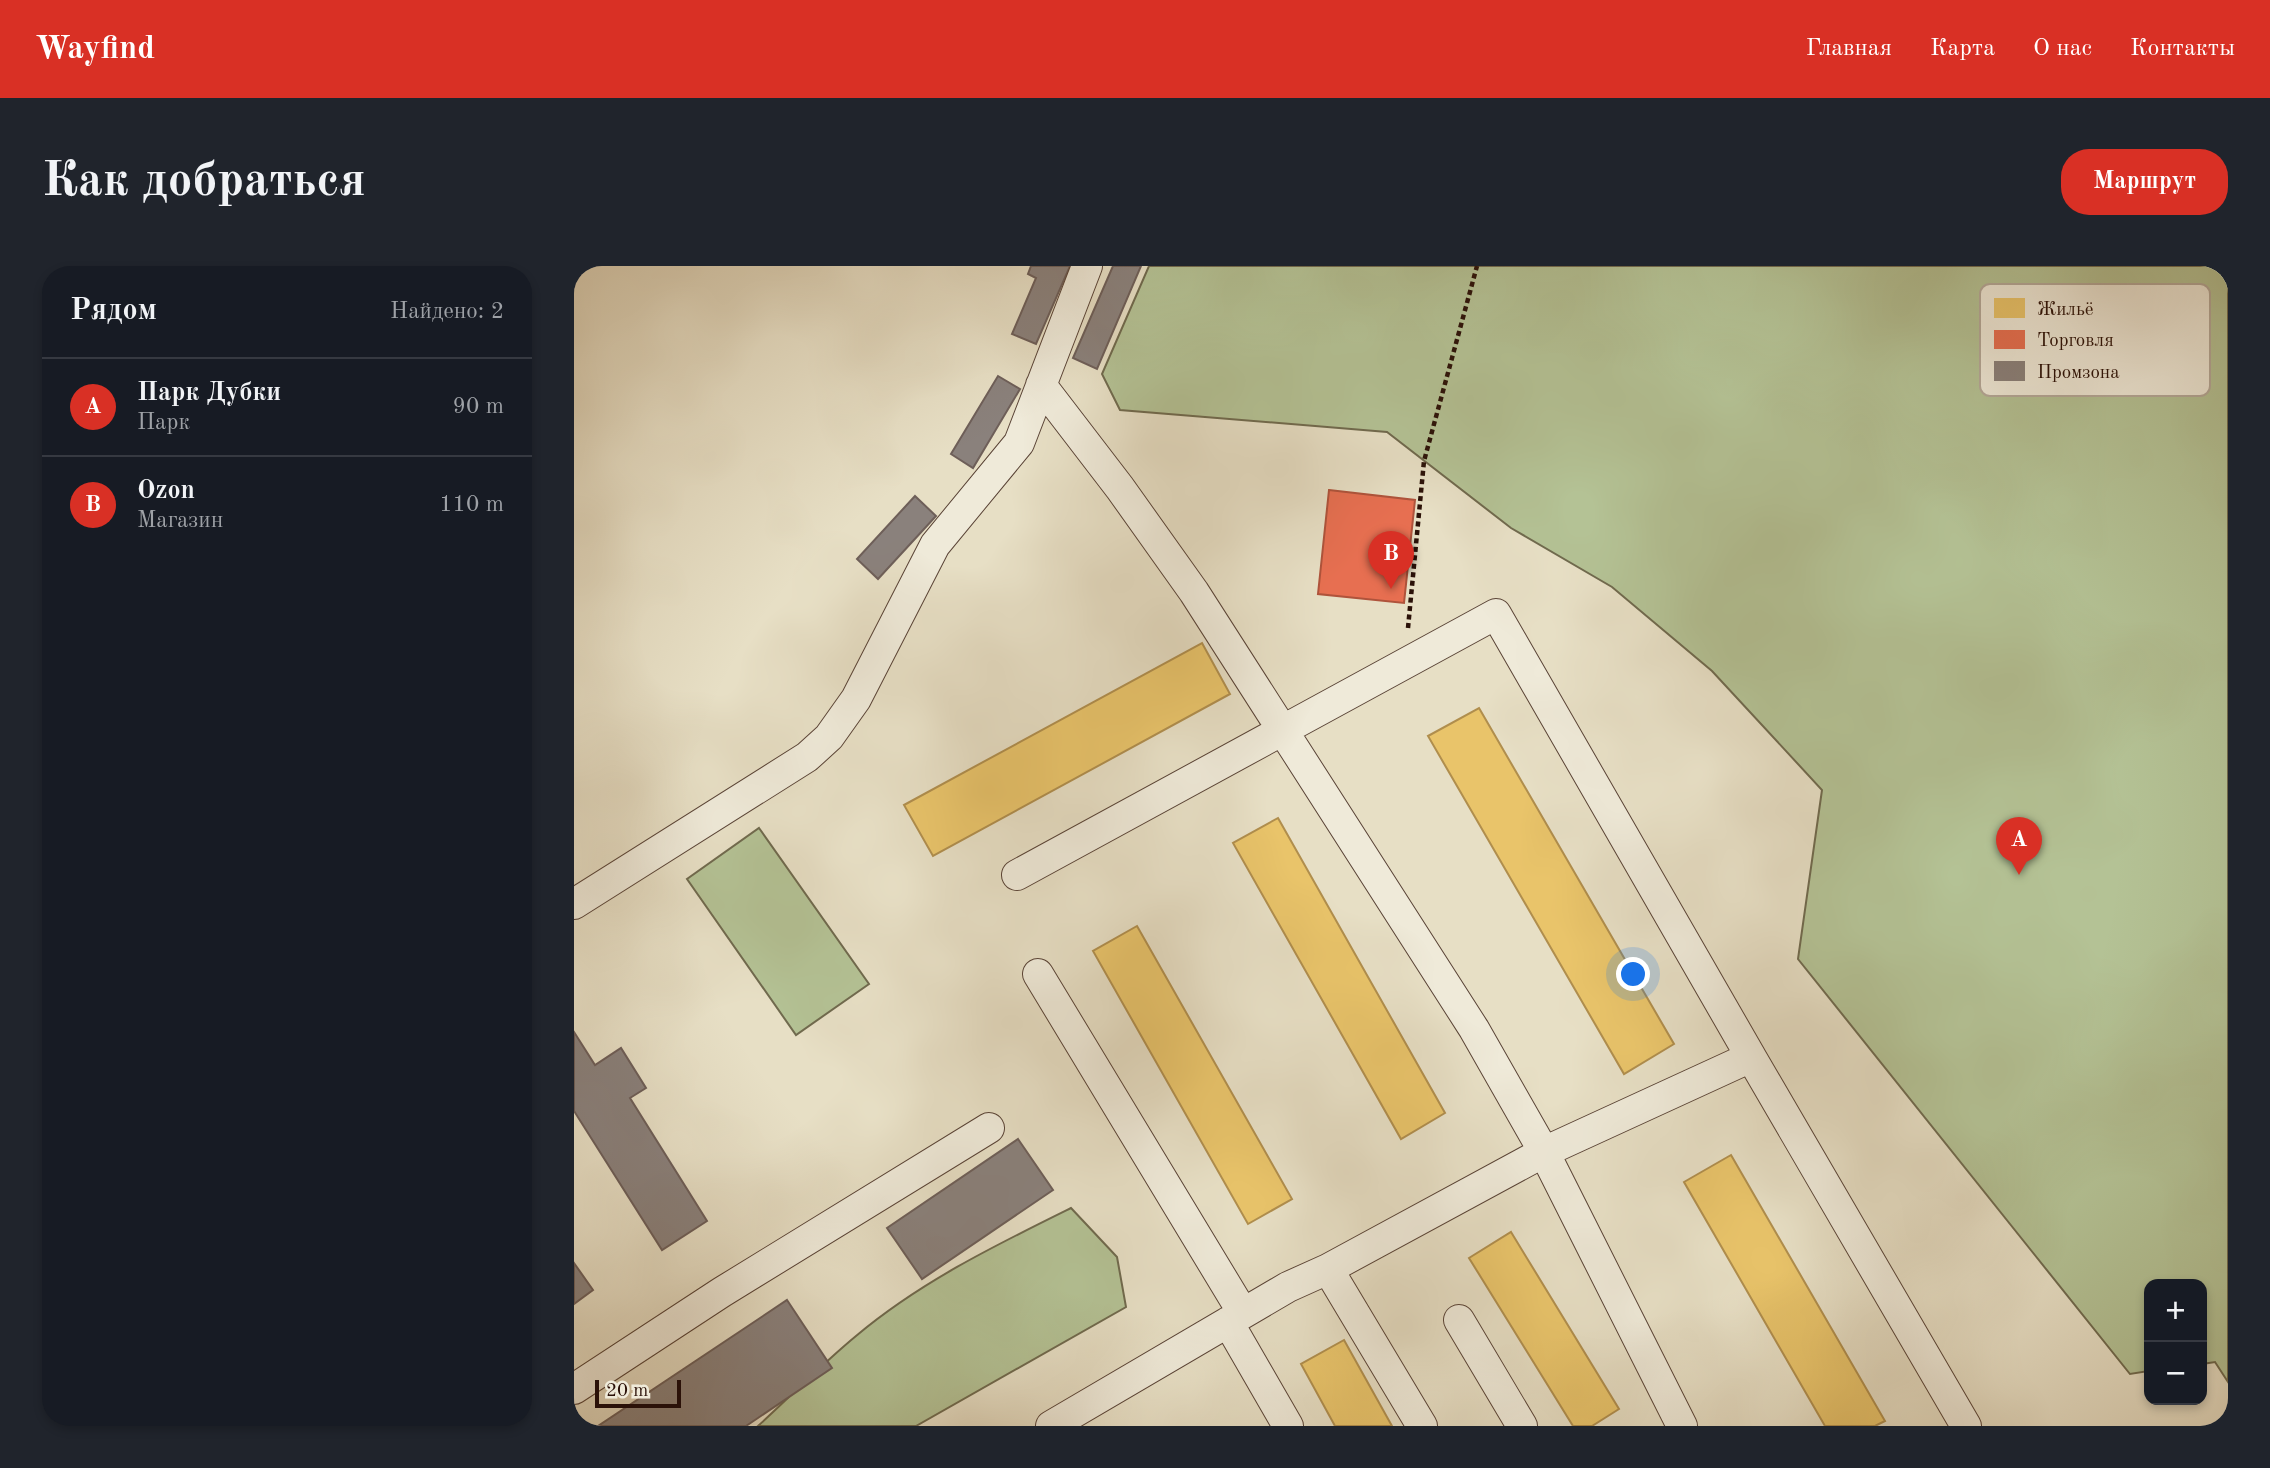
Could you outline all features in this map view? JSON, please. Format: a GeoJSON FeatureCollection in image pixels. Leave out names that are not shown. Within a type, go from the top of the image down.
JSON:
{"type":"FeatureCollection","features":[{"type":"Feature","properties":{"kind":"street"},"geometry":{"type":"LineString","coordinates":[[574,904],[807,757],[829,737],[856,699],[935,545],[1019,443],[1087,266]]}},
{"type":"Feature","properties":{"kind":"street"},"geometry":{"type":"LineString","coordinates":[[1041,385],[1120,488],[1194,592],[1474,1029],[1544,1152],[1670,1422]]}},
{"type":"Feature","properties":{"kind":"street"},"geometry":{"type":"LineString","coordinates":[[1017,876],[1496,614],[1966,1426]]}},
{"type":"Feature","properties":{"kind":"street"},"geometry":{"type":"LineString","coordinates":[[1038,974],[1236,1318],[1288,1426]]}},
{"type":"Feature","properties":{"kind":"street"},"geometry":{"type":"LineString","coordinates":[[1051,1426],[1288,1287],[1328,1269],[1544,1152],[1751,1057]]}},
{"type":"Feature","properties":{"kind":"street"},"geometry":{"type":"LineString","coordinates":[[574,1389],[722,1292],[989,1128]]}},
{"type":"Feature","properties":{"kind":"street"},"geometry":{"type":"LineString","coordinates":[[1328,1269],[1422,1426]]}},
{"type":"Feature","properties":{"kind":"street"},"geometry":{"type":"LineString","coordinates":[[1459,1320],[1522,1426]]}},
{"type":"Feature","properties":{"kind":"path"},"geometry":{"type":"LineString","coordinates":[[1404,664],[1424,461],[1477,266]]}},
{"type":"Feature","properties":{"kind":"green space"},"geometry":{"type":"Polygon","coordinates":[[[1149,266],[2228,266],[2228,1382],[2215,1362],[2207,1363],[2207,1279],[2144,1279],[2144,1372],[2130,1374],[1798,959],[1822,790],[1712,671],[1612,587],[1511,528],[1387,432],[1120,410],[1102,374],[1149,266]]]}},
{"type":"Feature","properties":{"kind":"green space"},"geometry":{"type":"Polygon","coordinates":[[[759,828],[869,984],[796,1035],[687,879],[759,828]]]}},
{"type":"Feature","properties":{"kind":"green space"},"geometry":{"type":"Polygon","coordinates":[[[1071,1208],[1117,1257],[1126,1307],[916,1426],[758,1426],[843,1347],[906,1298],[987,1251],[1071,1208]]]}},
{"type":"Feature","properties":{"kind":"building: Жильё"},"geometry":{"type":"Polygon","coordinates":[[[1202,643],[1230,694],[933,856],[904,805],[1202,643]]]}},
{"type":"Feature","properties":{"kind":"building: Жильё"},"geometry":{"type":"Polygon","coordinates":[[[1479,708],[1674,1044],[1624,1074],[1428,736],[1479,708]]]}},
{"type":"Feature","properties":{"kind":"building: Жильё"},"geometry":{"type":"Polygon","coordinates":[[[1278,818],[1445,1113],[1401,1139],[1233,843],[1278,818]]]}},
{"type":"Feature","properties":{"kind":"building: Жильё"},"geometry":{"type":"Polygon","coordinates":[[[1137,926],[1292,1199],[1248,1224],[1093,951],[1137,926]]]}},
{"type":"Feature","properties":{"kind":"building: Жильё"},"geometry":{"type":"Polygon","coordinates":[[[1731,1155],[1885,1421],[1875,1426],[1825,1426],[1684,1182],[1731,1155]]]}},
{"type":"Feature","properties":{"kind":"building: Жильё"},"geometry":{"type":"Polygon","coordinates":[[[1511,1232],[1619,1409],[1592,1426],[1573,1426],[1469,1258],[1511,1232]]]}},
{"type":"Feature","properties":{"kind":"building: Жильё"},"geometry":{"type":"Polygon","coordinates":[[[1344,1340],[1392,1426],[1335,1426],[1301,1364],[1344,1340]]]}},
{"type":"Feature","properties":{"kind":"building: Торговля"},"geometry":{"type":"Polygon","coordinates":[[[1329,490],[1415,500],[1404,603],[1318,594],[1329,490]]]}},
{"type":"Feature","properties":{"kind":"building: Промзона"},"geometry":{"type":"Polygon","coordinates":[[[1031,266],[1070,266],[1036,344],[1012,334],[1036,278],[1028,274],[1031,266]]]}},
{"type":"Feature","properties":{"kind":"building: Промзона"},"geometry":{"type":"Polygon","coordinates":[[[1113,266],[1141,266],[1097,369],[1073,358],[1113,266]]]}},
{"type":"Feature","properties":{"kind":"building: Промзона"},"geometry":{"type":"Polygon","coordinates":[[[998,376],[1020,389],[973,468],[951,454],[998,376]]]}},
{"type":"Feature","properties":{"kind":"building: Промзона"},"geometry":{"type":"Polygon","coordinates":[[[915,496],[936,516],[878,579],[857,559],[915,496]]]}},
{"type":"Feature","properties":{"kind":"building: Промзона"},"geometry":{"type":"Polygon","coordinates":[[[574,1032],[595,1065],[621,1048],[646,1088],[630,1098],[707,1221],[662,1250],[574,1111],[574,1032]]]}},
{"type":"Feature","properties":{"kind":"building: Промзона"},"geometry":{"type":"Polygon","coordinates":[[[1018,1139],[1053,1190],[922,1279],[887,1228],[1018,1139]]]}},
{"type":"Feature","properties":{"kind":"building: Промзона"},"geometry":{"type":"Polygon","coordinates":[[[574,1263],[593,1290],[574,1304],[574,1263]]]}},
{"type":"Feature","properties":{"kind":"building: Промзона"},"geometry":{"type":"Polygon","coordinates":[[[787,1300],[832,1368],[746,1426],[598,1426],[787,1300]]]}},
{"type":"Feature","properties":{"kind":"place","name":"Ozon"},"geometry":{"type":"Point","coordinates":[1391,589]}},
{"type":"Feature","properties":{"kind":"place","name":"Парк Дубки"},"geometry":{"type":"Point","coordinates":[2019,875]}}]}
